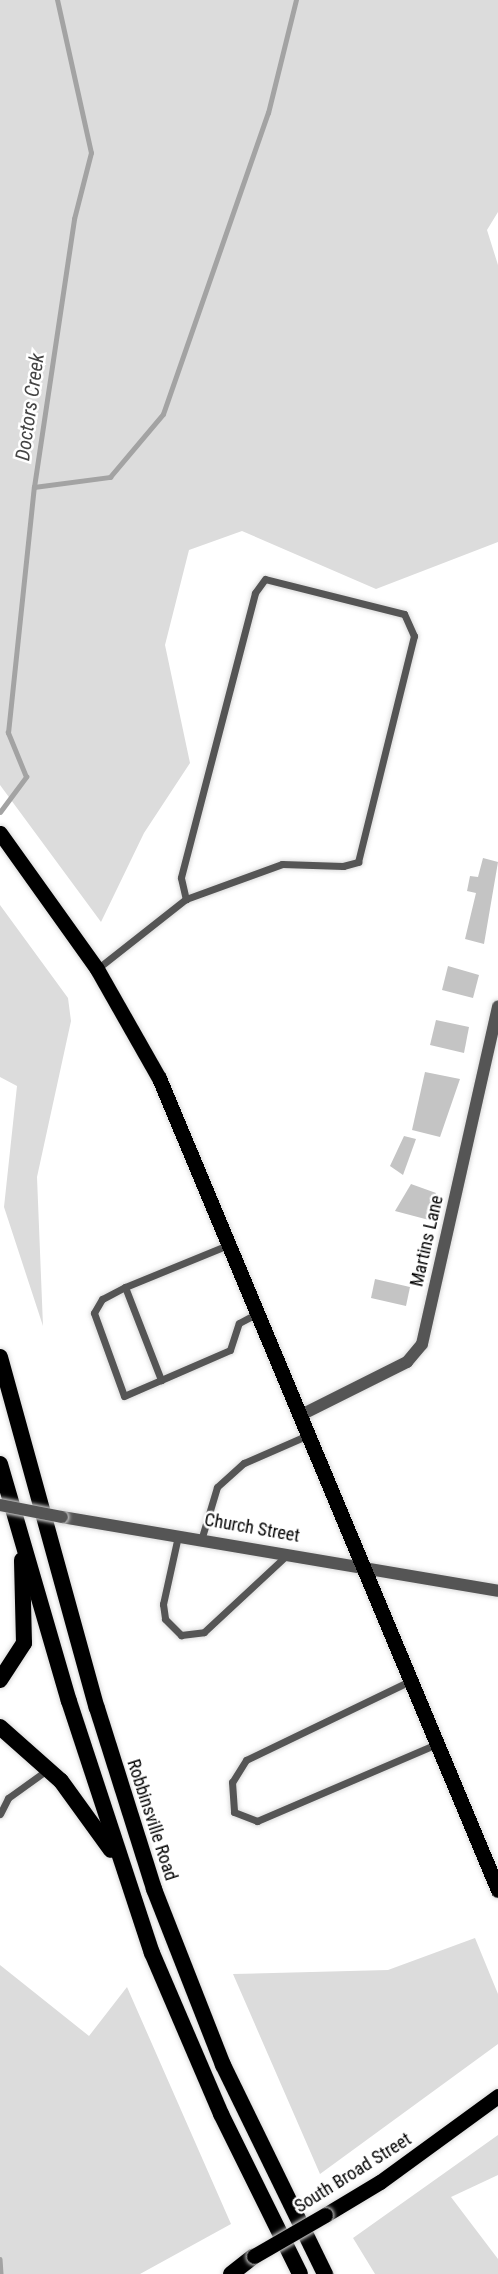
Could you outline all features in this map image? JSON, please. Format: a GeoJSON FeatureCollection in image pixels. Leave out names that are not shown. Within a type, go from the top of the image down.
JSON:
{"type":"FeatureCollection","features":[{"type":"Feature","properties":{"kind":"highway","name":"Robbinsville Road"},"geometry":{"type":"LineString","coordinates":[[0,1357],[97,1708],[154,1888],[223,2065],[325,2274]]}},
{"type":"Feature","properties":{"kind":"highway"},"geometry":{"type":"LineString","coordinates":[[0,1464],[119,1862],[183,2031],[300,2274]]}},
{"type":"Feature","properties":{"kind":"highway"},"geometry":{"type":"LineString","coordinates":[[0,1680],[24,1643],[20,1530]]}},
{"type":"Feature","properties":{"kind":"highway"},"geometry":{"type":"LineString","coordinates":[[0,1727],[49,1768],[119,1862]]}},
{"type":"Feature","properties":{"kind":"highway"},"geometry":{"type":"LineString","coordinates":[[231,2274],[254,2256]]}},
{"type":"Feature","properties":{"kind":"main road"},"geometry":{"type":"LineString","coordinates":[[3,837],[97,969],[159,1078],[256,1314],[439,1743],[498,1890]]}},
{"type":"Feature","properties":{"kind":"main road","name":"South Broad Street"},"geometry":{"type":"LineString","coordinates":[[223,2274],[381,2182],[498,2096]]}},
{"type":"Feature","properties":{"kind":"street","name":"Martins Lane"},"geometry":{"type":"LineString","coordinates":[[300,1416],[407,1362],[422,1344],[498,1006]]}},
{"type":"Feature","properties":{"kind":"street","name":"Church Street"},"geometry":{"type":"LineString","coordinates":[[0,1505],[62,1517],[290,1552],[498,1590]]}},
{"type":"Feature","properties":{"kind":"lane"},"geometry":{"type":"LineString","coordinates":[[97,969],[186,899],[282,864],[344,866],[358,862],[414,636],[404,614],[266,579],[255,593],[181,878],[186,899]]}},
{"type":"Feature","properties":{"kind":"lane"},"geometry":{"type":"LineString","coordinates":[[228,1245],[125,1287],[102,1299],[94,1313],[124,1396],[230,1350],[238,1323],[256,1314]]}},
{"type":"Feature","properties":{"kind":"lane"},"geometry":{"type":"LineString","coordinates":[[125,1287],[161,1380]]}},
{"type":"Feature","properties":{"kind":"lane"},"geometry":{"type":"LineString","coordinates":[[202,1537],[217,1487],[244,1463],[308,1435]]}},
{"type":"Feature","properties":{"kind":"lane"},"geometry":{"type":"LineString","coordinates":[[179,1534],[163,1604],[165,1619],[181,1635],[204,1632],[290,1552]]}},
{"type":"Feature","properties":{"kind":"lane"},"geometry":{"type":"LineString","coordinates":[[412,1680],[246,1760],[232,1782],[234,1812],[257,1821],[439,1743]]}},
{"type":"Feature","properties":{"kind":"lane"},"geometry":{"type":"LineString","coordinates":[[0,1814],[8,1798],[49,1768]]}},
{"type":"Feature","properties":{"kind":"shaded area"},"geometry":{"type":"Polygon","coordinates":[[[0,0],[498,0],[498,212],[487,230],[498,265],[498,542],[376,589],[242,531],[189,550],[165,645],[190,763],[144,833],[101,922],[0,785],[0,0]]]}},
{"type":"Feature","properties":{"kind":"shaded area"},"geometry":{"type":"Polygon","coordinates":[[[0,905],[68,998],[71,1021],[37,1177],[43,1326],[4,1207],[17,1086],[0,1077],[0,905]]]}},
{"type":"Feature","properties":{"kind":"shaded area"},"geometry":{"type":"Polygon","coordinates":[[[475,1938],[498,1994],[498,2044],[320,2174],[233,1974],[388,1970],[475,1938]]]}},
{"type":"Feature","properties":{"kind":"shaded area"},"geometry":{"type":"Polygon","coordinates":[[[0,1965],[89,2036],[127,1987],[231,2224],[140,2274],[0,2274],[0,1965]]]}},
{"type":"Feature","properties":{"kind":"shaded area"},"geometry":{"type":"Polygon","coordinates":[[[498,2135],[498,2175],[451,2197],[498,2259],[498,2274],[375,2274],[353,2238],[498,2135]]]}},
{"type":"Feature","properties":{"kind":"building"},"geometry":{"type":"Polygon","coordinates":[[[483,858],[498,862],[484,944],[465,939],[476,893],[467,891],[470,876],[478,877],[483,858]]]}},
{"type":"Feature","properties":{"kind":"building"},"geometry":{"type":"Polygon","coordinates":[[[448,966],[479,975],[473,998],[442,990],[448,966]]]}},
{"type":"Feature","properties":{"kind":"building"},"geometry":{"type":"Polygon","coordinates":[[[436,1020],[469,1027],[464,1053],[430,1045],[436,1020]]]}},
{"type":"Feature","properties":{"kind":"building"},"geometry":{"type":"Polygon","coordinates":[[[425,1072],[460,1079],[440,1137],[412,1130],[425,1072]]]}},
{"type":"Feature","properties":{"kind":"building"},"geometry":{"type":"Polygon","coordinates":[[[404,1136],[416,1139],[403,1175],[390,1166],[404,1136]]]}},
{"type":"Feature","properties":{"kind":"building"},"geometry":{"type":"Polygon","coordinates":[[[411,1184],[436,1193],[429,1220],[395,1211],[411,1184]]]}},
{"type":"Feature","properties":{"kind":"building"},"geometry":{"type":"Polygon","coordinates":[[[375,1279],[410,1287],[406,1306],[371,1298],[375,1279]]]}},
{"type":"Feature","properties":{"kind":"waterway","name":"Doctors Creek"},"geometry":{"type":"LineString","coordinates":[[0,812],[26,777],[8,733],[34,487],[74,219],[91,153],[57,0]]}},
{"type":"Feature","properties":{"kind":"waterway"},"geometry":{"type":"LineString","coordinates":[[34,487],[110,477],[163,414],[268,113],[296,0]]}},
{"type":"Feature","properties":{"kind":"waterway","name":"Doctors Creek"},"geometry":{"type":"LineString","coordinates":[[0,2259],[1,2274]]}}]}
